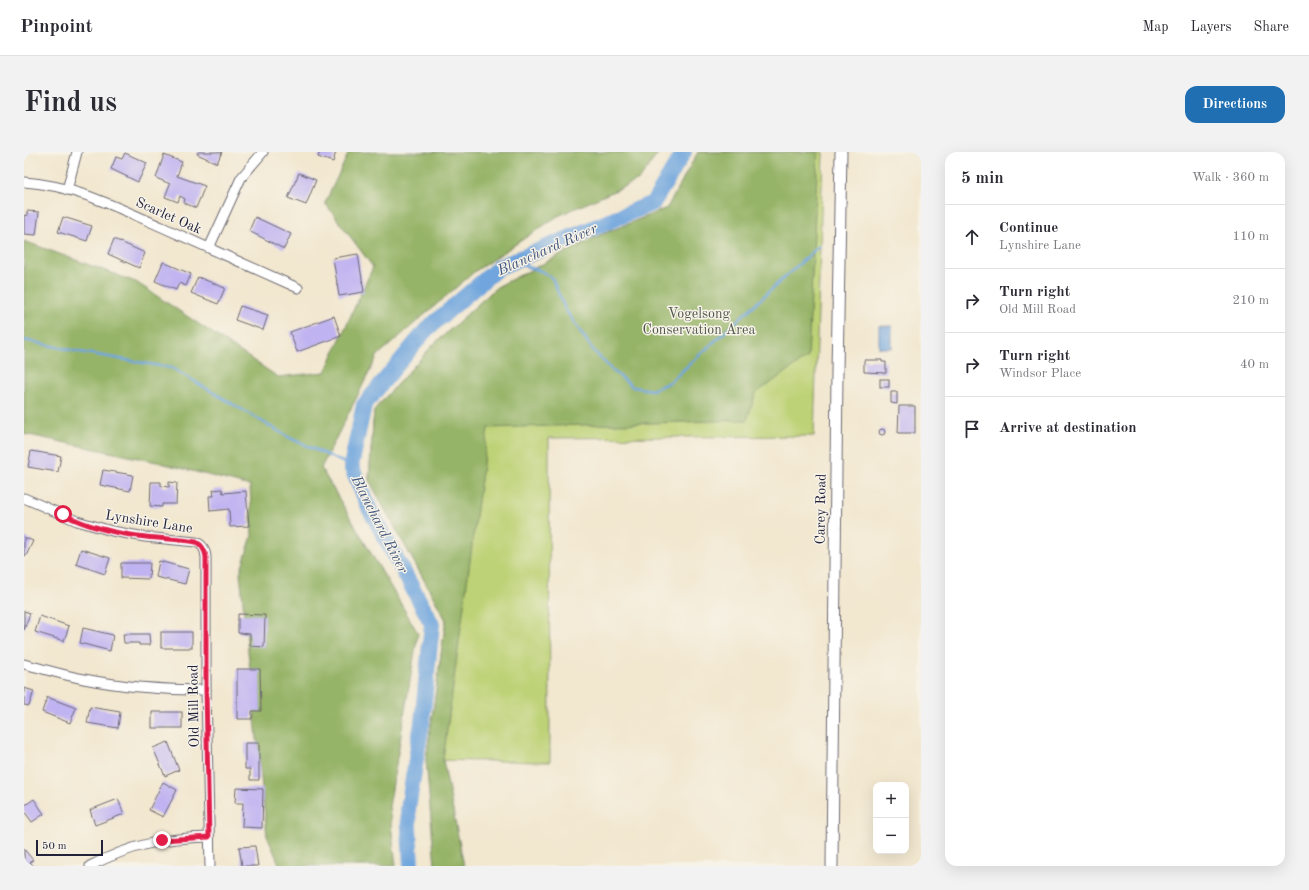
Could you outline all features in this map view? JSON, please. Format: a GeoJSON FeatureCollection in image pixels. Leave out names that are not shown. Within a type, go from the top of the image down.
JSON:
{"type":"FeatureCollection","features":[{"type":"Feature","properties":{"kind":"main road","name":"Carey Road"},"geometry":{"type":"LineString","coordinates":[[832,866],[836,372],[841,152]]}},
{"type":"Feature","properties":{"kind":"street"},"geometry":{"type":"LineString","coordinates":[[67,190],[77,152]]}},
{"type":"Feature","properties":{"kind":"street"},"geometry":{"type":"LineString","coordinates":[[208,248],[241,178],[263,152]]}},
{"type":"Feature","properties":{"kind":"street","name":"Scarlet Oak"},"geometry":{"type":"LineString","coordinates":[[24,182],[56,187],[82,194],[113,206],[298,288]]}},
{"type":"Feature","properties":{"kind":"street","name":"Lynshire Lane"},"geometry":{"type":"LineString","coordinates":[[24,498],[77,521],[112,531],[145,537],[196,542],[203,547]]}},
{"type":"Feature","properties":{"kind":"street","name":"Old Mill Road"},"geometry":{"type":"LineString","coordinates":[[203,547],[206,557],[206,690],[210,866]]}},
{"type":"Feature","properties":{"kind":"street"},"geometry":{"type":"LineString","coordinates":[[24,664],[69,676],[109,684],[176,690],[206,690]]}},
{"type":"Feature","properties":{"kind":"street"},"geometry":{"type":"LineString","coordinates":[[90,866],[123,850],[149,843],[176,839],[209,837]]}},
{"type":"Feature","properties":{"kind":"green space"},"geometry":{"type":"Polygon","coordinates":[[[349,152],[659,152],[639,180],[558,216],[474,272],[378,355],[321,468],[418,633],[389,807],[396,866],[280,866],[267,836],[240,573],[252,536],[250,486],[157,462],[24,434],[24,241],[136,282],[278,377],[325,372],[373,267],[325,203],[349,152]]]}},
{"type":"Feature","properties":{"kind":"green space","name":"Vogelsong Conservation Area"},"geometry":{"type":"Polygon","coordinates":[[[698,152],[823,152],[814,436],[549,438],[550,762],[426,760],[446,620],[369,480],[374,410],[432,346],[497,287],[598,236],[667,208],[698,152]]]}},
{"type":"Feature","properties":{"kind":"green space","name":"Vogelsong Conservation Area"},"geometry":{"type":"Polygon","coordinates":[[[698,152],[818,152],[808,357],[756,393],[747,420],[488,428],[443,760],[464,866],[435,866],[426,760],[446,620],[369,480],[374,410],[432,346],[497,287],[598,236],[667,208],[698,152]]]}},
{"type":"Feature","properties":{"kind":"water"},"geometry":{"type":"Polygon","coordinates":[[[879,326],[892,326],[892,348],[879,348],[879,326]]]}},
{"type":"Feature","properties":{"kind":"building"},"geometry":{"type":"Polygon","coordinates":[[[198,152],[222,152],[217,163],[197,154],[198,152]]]}},
{"type":"Feature","properties":{"kind":"building"},"geometry":{"type":"Polygon","coordinates":[[[320,152],[336,152],[333,162],[318,157],[320,152]]]}},
{"type":"Feature","properties":{"kind":"building"},"geometry":{"type":"Polygon","coordinates":[[[125,153],[147,163],[138,182],[111,169],[116,157],[122,159],[125,153]]]}},
{"type":"Feature","properties":{"kind":"building"},"geometry":{"type":"Polygon","coordinates":[[[164,155],[182,162],[177,176],[205,186],[196,208],[184,203],[185,199],[180,196],[178,202],[165,197],[170,184],[156,178],[164,155]]]}},
{"type":"Feature","properties":{"kind":"building"},"geometry":{"type":"Polygon","coordinates":[[[299,173],[316,180],[306,205],[288,198],[299,173]]]}},
{"type":"Feature","properties":{"kind":"building"},"geometry":{"type":"Polygon","coordinates":[[[27,211],[39,212],[36,235],[24,234],[24,215],[27,216],[27,211]]]}},
{"type":"Feature","properties":{"kind":"building"},"geometry":{"type":"Polygon","coordinates":[[[63,217],[92,226],[87,241],[58,232],[63,217]]]}},
{"type":"Feature","properties":{"kind":"building"},"geometry":{"type":"Polygon","coordinates":[[[255,217],[291,234],[284,249],[249,231],[255,217]]]}},
{"type":"Feature","properties":{"kind":"building"},"geometry":{"type":"Polygon","coordinates":[[[114,239],[145,253],[139,268],[108,254],[114,239]]]}},
{"type":"Feature","properties":{"kind":"building"},"geometry":{"type":"Polygon","coordinates":[[[358,254],[364,292],[339,296],[333,258],[358,254]]]}},
{"type":"Feature","properties":{"kind":"building"},"geometry":{"type":"Polygon","coordinates":[[[163,262],[191,274],[186,286],[179,283],[176,290],[155,281],[163,262]]]}},
{"type":"Feature","properties":{"kind":"building"},"geometry":{"type":"Polygon","coordinates":[[[198,277],[225,288],[218,304],[191,293],[198,277]]]}},
{"type":"Feature","properties":{"kind":"building"},"geometry":{"type":"Polygon","coordinates":[[[240,306],[268,315],[263,330],[235,320],[240,306]]]}},
{"type":"Feature","properties":{"kind":"building"},"geometry":{"type":"Polygon","coordinates":[[[334,316],[341,336],[297,352],[290,332],[334,316]]]}},
{"type":"Feature","properties":{"kind":"building"},"geometry":{"type":"Polygon","coordinates":[[[864,360],[882,360],[882,362],[886,362],[886,373],[864,372],[864,360]]]}},
{"type":"Feature","properties":{"kind":"building"},"geometry":{"type":"Polygon","coordinates":[[[880,379],[889,379],[889,387],[880,387],[880,379]]]}},
{"type":"Feature","properties":{"kind":"building"},"geometry":{"type":"Polygon","coordinates":[[[891,392],[897,392],[897,404],[891,403],[891,392]]]}},
{"type":"Feature","properties":{"kind":"building"},"geometry":{"type":"Polygon","coordinates":[[[899,406],[915,406],[915,433],[898,433],[899,406]]]}},
{"type":"Feature","properties":{"kind":"building"},"geometry":{"type":"Polygon","coordinates":[[[882,429],[885,432],[882,435],[879,432],[882,429]]]}},
{"type":"Feature","properties":{"kind":"building"},"geometry":{"type":"Polygon","coordinates":[[[31,451],[61,456],[58,472],[28,467],[31,451]]]}},
{"type":"Feature","properties":{"kind":"building"},"geometry":{"type":"Polygon","coordinates":[[[103,470],[133,475],[130,491],[100,485],[103,470]]]}},
{"type":"Feature","properties":{"kind":"building"},"geometry":{"type":"Polygon","coordinates":[[[151,482],[161,482],[161,486],[169,487],[169,482],[177,483],[176,504],[162,504],[162,507],[150,506],[151,482]]]}},
{"type":"Feature","properties":{"kind":"building"},"geometry":{"type":"Polygon","coordinates":[[[222,489],[223,493],[246,491],[249,526],[230,527],[229,509],[210,511],[209,496],[214,496],[213,490],[222,489]]]}},
{"type":"Feature","properties":{"kind":"building"},"geometry":{"type":"Polygon","coordinates":[[[24,537],[33,541],[26,556],[24,555],[24,537]]]}},
{"type":"Feature","properties":{"kind":"building"},"geometry":{"type":"Polygon","coordinates":[[[81,549],[110,558],[105,574],[76,564],[81,549]]]}},
{"type":"Feature","properties":{"kind":"building"},"geometry":{"type":"Polygon","coordinates":[[[159,561],[189,569],[185,584],[156,577],[159,561]]]}},
{"type":"Feature","properties":{"kind":"building"},"geometry":{"type":"Polygon","coordinates":[[[121,563],[150,563],[149,579],[121,578],[121,563]]]}},
{"type":"Feature","properties":{"kind":"building"},"geometry":{"type":"Polygon","coordinates":[[[24,611],[30,613],[24,630],[24,611]]]}},
{"type":"Feature","properties":{"kind":"building"},"geometry":{"type":"Polygon","coordinates":[[[238,614],[265,615],[264,647],[250,646],[250,634],[238,633],[238,614]]]}},
{"type":"Feature","properties":{"kind":"building"},"geometry":{"type":"Polygon","coordinates":[[[40,616],[69,626],[64,641],[35,632],[40,616]]]}},
{"type":"Feature","properties":{"kind":"building"},"geometry":{"type":"Polygon","coordinates":[[[83,628],[113,635],[110,651],[80,643],[83,628]]]}},
{"type":"Feature","properties":{"kind":"building"},"geometry":{"type":"Polygon","coordinates":[[[161,632],[192,632],[192,648],[161,648],[161,632]]]}},
{"type":"Feature","properties":{"kind":"building"},"geometry":{"type":"Polygon","coordinates":[[[123,634],[149,634],[150,645],[124,643],[123,634]]]}},
{"type":"Feature","properties":{"kind":"building"},"geometry":{"type":"Polygon","coordinates":[[[237,669],[260,669],[261,711],[252,711],[252,719],[237,719],[237,669]]]}},
{"type":"Feature","properties":{"kind":"building"},"geometry":{"type":"Polygon","coordinates":[[[24,688],[34,691],[29,706],[24,705],[24,688]]]}},
{"type":"Feature","properties":{"kind":"building"},"geometry":{"type":"Polygon","coordinates":[[[47,697],[76,708],[70,723],[42,712],[47,697]]]}},
{"type":"Feature","properties":{"kind":"building"},"geometry":{"type":"Polygon","coordinates":[[[90,707],[120,712],[118,728],[87,723],[90,707]]]}},
{"type":"Feature","properties":{"kind":"building"},"geometry":{"type":"Polygon","coordinates":[[[152,712],[182,712],[182,728],[152,728],[152,712]]]}},
{"type":"Feature","properties":{"kind":"building"},"geometry":{"type":"Polygon","coordinates":[[[168,742],[179,770],[165,776],[153,748],[168,742]]]}},
{"type":"Feature","properties":{"kind":"building"},"geometry":{"type":"Polygon","coordinates":[[[245,743],[259,743],[259,780],[250,780],[250,769],[245,769],[245,743]]]}},
{"type":"Feature","properties":{"kind":"building"},"geometry":{"type":"Polygon","coordinates":[[[163,782],[177,790],[163,817],[149,810],[163,782]]]}},
{"type":"Feature","properties":{"kind":"building"},"geometry":{"type":"Polygon","coordinates":[[[236,788],[263,789],[262,828],[242,827],[243,803],[235,803],[236,788]]]}},
{"type":"Feature","properties":{"kind":"building"},"geometry":{"type":"Polygon","coordinates":[[[34,799],[44,814],[32,822],[24,811],[24,806],[34,799]]]}},
{"type":"Feature","properties":{"kind":"building"},"geometry":{"type":"Polygon","coordinates":[[[118,799],[124,814],[95,825],[90,810],[118,799]]]}},
{"type":"Feature","properties":{"kind":"building"},"geometry":{"type":"Polygon","coordinates":[[[255,846],[258,866],[242,866],[239,847],[255,846]]]}},
{"type":"Feature","properties":{"kind":"building"},"geometry":{"type":"Polygon","coordinates":[[[24,849],[33,860],[30,862],[34,866],[24,866],[24,849]]]}},
{"type":"Feature","properties":{"kind":"waterway","name":"Blanchard River"},"geometry":{"type":"LineString","coordinates":[[411,866],[408,809],[422,722],[432,624],[370,510],[351,466],[364,405],[426,330],[499,267],[653,203],[684,152]]}},
{"type":"Feature","properties":{"kind":"waterway"},"geometry":{"type":"LineString","coordinates":[[512,262],[541,271],[552,278],[565,309],[593,350],[612,370],[633,387],[652,390],[670,382],[819,246]]}},
{"type":"Feature","properties":{"kind":"waterway"},"geometry":{"type":"LineString","coordinates":[[24,340],[80,352],[172,368],[290,438],[351,466]]}},
{"type":"Feature","properties":{"kind":"route"},"geometry":{"type":"LineString","coordinates":[[63,514],[77,521],[125,534],[196,542],[200,544],[205,551],[209,837],[162,840]]}}]}
